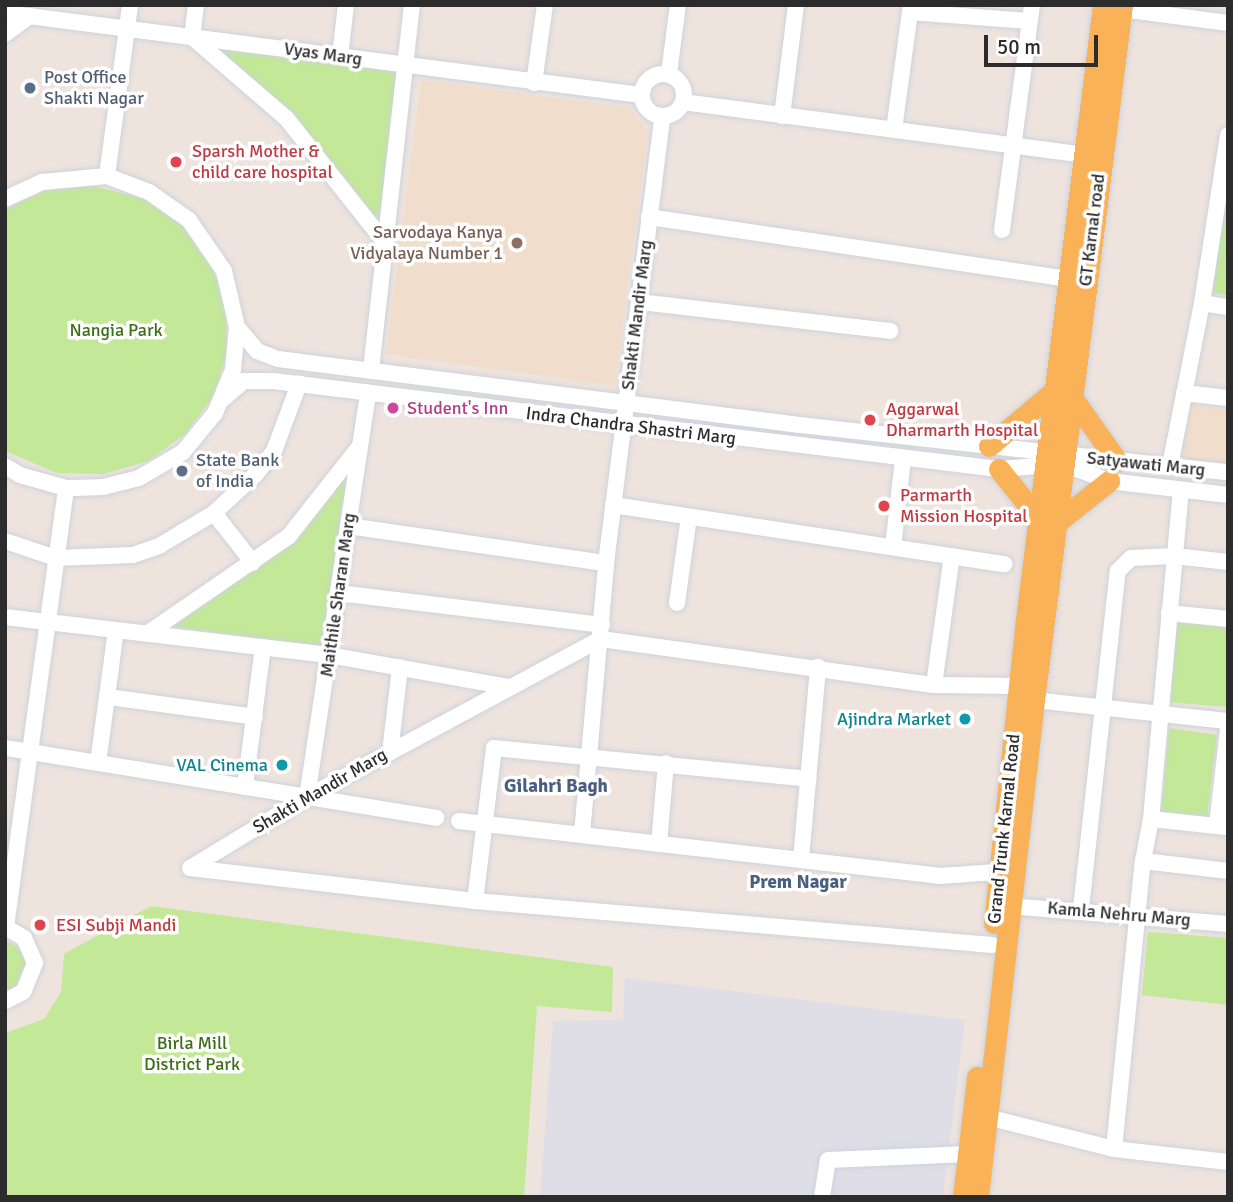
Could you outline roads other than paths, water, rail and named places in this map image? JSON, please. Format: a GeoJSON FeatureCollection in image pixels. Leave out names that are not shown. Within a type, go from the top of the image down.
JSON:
{"type":"FeatureCollection","features":[{"type":"Feature","properties":{"kind":"main road","name":"GT Karnal road"},"geometry":{"type":"LineString","coordinates":[[1063,393],[1068,279],[1084,155],[1116,7]]}},
{"type":"Feature","properties":{"kind":"main road","name":"GT Karnal road"},"geometry":{"type":"LineString","coordinates":[[1055,458],[1116,7]]}},
{"type":"Feature","properties":{"kind":"main road"},"geometry":{"type":"LineString","coordinates":[[989,446],[1063,393],[1113,471],[1047,521],[999,469]]}},
{"type":"Feature","properties":{"kind":"main road","name":"Grand Trunk Karnal Road"},"geometry":{"type":"LineString","coordinates":[[963,1197],[992,945],[997,872],[1026,693],[1055,458]]}},
{"type":"Feature","properties":{"kind":"main road","name":"Grand Trunk Karnal Road"},"geometry":{"type":"LineString","coordinates":[[978,1197],[1009,906],[1026,693]]}},
{"type":"Feature","properties":{"kind":"street"},"geometry":{"type":"LineString","coordinates":[[107,176],[130,5]]}},
{"type":"Feature","properties":{"kind":"street"},"geometry":{"type":"LineString","coordinates":[[196,5],[192,37],[296,129],[387,245]]}},
{"type":"Feature","properties":{"kind":"street"},"geometry":{"type":"LineString","coordinates":[[340,56],[346,5]]}},
{"type":"Feature","properties":{"kind":"street"},"geometry":{"type":"LineString","coordinates":[[371,370],[412,5]]}},
{"type":"Feature","properties":{"kind":"street"},"geometry":{"type":"LineString","coordinates":[[534,83],[545,5]]}},
{"type":"Feature","properties":{"kind":"street"},"geometry":{"type":"LineString","coordinates":[[669,73],[678,5]]}},
{"type":"Feature","properties":{"kind":"street"},"geometry":{"type":"LineString","coordinates":[[782,116],[796,5]]}},
{"type":"Feature","properties":{"kind":"street"},"geometry":{"type":"LineString","coordinates":[[1116,7],[1228,23]]}},
{"type":"Feature","properties":{"kind":"street"},"geometry":{"type":"LineString","coordinates":[[894,130],[911,8],[1030,13],[1002,230]]}},
{"type":"Feature","properties":{"kind":"street","name":"Vyas Marg"},"geometry":{"type":"LineString","coordinates":[[5,13],[30,16],[60,13],[127,29],[641,95]]}},
{"type":"Feature","properties":{"kind":"street"},"geometry":{"type":"LineString","coordinates":[[5,34],[30,16]]}},
{"type":"Feature","properties":{"kind":"street"},"geometry":{"type":"LineString","coordinates":[[669,73],[681,83],[683,102],[675,113],[662,117],[650,112],[641,95],[651,77],[669,73]]}},
{"type":"Feature","properties":{"kind":"street"},"geometry":{"type":"LineString","coordinates":[[683,102],[1084,155]]}},
{"type":"Feature","properties":{"kind":"street","name":"Shakti Mandir Marg"},"geometry":{"type":"LineString","coordinates":[[582,834],[606,563],[662,117]]}},
{"type":"Feature","properties":{"kind":"street"},"geometry":{"type":"LineString","coordinates":[[1170,466],[1202,303],[1228,135]]}},
{"type":"Feature","properties":{"kind":"street"},"geometry":{"type":"LineString","coordinates":[[5,199],[42,182],[107,176],[149,192],[189,220],[224,271],[237,327],[233,370],[223,399],[183,452],[139,478],[104,487],[66,488],[20,475],[5,466]]}},
{"type":"Feature","properties":{"kind":"street"},"geometry":{"type":"LineString","coordinates":[[649,217],[1068,279]]}},
{"type":"Feature","properties":{"kind":"street"},"geometry":{"type":"LineString","coordinates":[[640,302],[890,331]]}},
{"type":"Feature","properties":{"kind":"street"},"geometry":{"type":"LineString","coordinates":[[1202,303],[1228,307]]}},
{"type":"Feature","properties":{"kind":"street","name":"Indra Chandra Shastri Marg"},"geometry":{"type":"LineString","coordinates":[[237,327],[257,351],[278,359],[989,446],[1055,458]]}},
{"type":"Feature","properties":{"kind":"street","name":"Indra Chandra Shastri Marg"},"geometry":{"type":"LineString","coordinates":[[223,399],[244,381],[299,384],[999,469],[1055,458]]}},
{"type":"Feature","properties":{"kind":"street"},"geometry":{"type":"LineString","coordinates":[[5,541],[56,558],[132,555],[159,546],[214,513],[274,452],[299,384]]}},
{"type":"Feature","properties":{"kind":"street","name":"Maithile Sharan Marg"},"geometry":{"type":"LineString","coordinates":[[307,797],[368,393]]}},
{"type":"Feature","properties":{"kind":"street"},"geometry":{"type":"LineString","coordinates":[[1184,393],[1228,398]]}},
{"type":"Feature","properties":{"kind":"street"},"geometry":{"type":"LineString","coordinates":[[148,633],[289,536],[360,446]]}},
{"type":"Feature","properties":{"kind":"street","name":"Satyawati Marg"},"geometry":{"type":"LineString","coordinates":[[1055,458],[1181,490],[1228,495]]}},
{"type":"Feature","properties":{"kind":"street"},"geometry":{"type":"LineString","coordinates":[[893,547],[904,459]]}},
{"type":"Feature","properties":{"kind":"street","name":"Satyawati Marg"},"geometry":{"type":"LineString","coordinates":[[1113,471],[1170,466],[1228,472]]}},
{"type":"Feature","properties":{"kind":"street"},"geometry":{"type":"LineString","coordinates":[[5,1001],[30,984],[35,962],[24,938],[6,927],[33,752],[47,623],[66,488]]}},
{"type":"Feature","properties":{"kind":"street"},"geometry":{"type":"LineString","coordinates":[[1114,1149],[1140,915],[1143,861],[1152,820],[1181,490]]}},
{"type":"Feature","properties":{"kind":"street"},"geometry":{"type":"LineString","coordinates":[[613,505],[1005,564]]}},
{"type":"Feature","properties":{"kind":"street"},"geometry":{"type":"LineString","coordinates":[[214,513],[253,563]]}},
{"type":"Feature","properties":{"kind":"street"},"geometry":{"type":"LineString","coordinates":[[677,603],[689,517]]}},
{"type":"Feature","properties":{"kind":"street"},"geometry":{"type":"LineString","coordinates":[[348,526],[606,563]]}},
{"type":"Feature","properties":{"kind":"street"},"geometry":{"type":"LineString","coordinates":[[934,685],[952,556]]}},
{"type":"Feature","properties":{"kind":"street"},"geometry":{"type":"LineString","coordinates":[[1081,909],[1118,571],[1131,558],[1175,556],[1228,562]]}},
{"type":"Feature","properties":{"kind":"street"},"geometry":{"type":"LineString","coordinates":[[338,593],[934,685],[1026,693],[1102,708],[1228,721]]}},
{"type":"Feature","properties":{"kind":"street"},"geometry":{"type":"LineString","coordinates":[[1170,613],[1228,619]]}},
{"type":"Feature","properties":{"kind":"street"},"geometry":{"type":"LineString","coordinates":[[5,617],[329,655],[508,687]]}},
{"type":"Feature","properties":{"kind":"street"},"geometry":{"type":"LineString","coordinates":[[98,763],[116,629]]}},
{"type":"Feature","properties":{"kind":"street","name":"Shakti Mandir Marg"},"geometry":{"type":"LineString","coordinates":[[475,901],[190,868],[307,797],[508,687],[601,632]]}},
{"type":"Feature","properties":{"kind":"street"},"geometry":{"type":"LineString","coordinates":[[245,786],[263,647]]}},
{"type":"Feature","properties":{"kind":"street"},"geometry":{"type":"LineString","coordinates":[[801,859],[818,667]]}},
{"type":"Feature","properties":{"kind":"street"},"geometry":{"type":"LineString","coordinates":[[390,752],[400,668]]}},
{"type":"Feature","properties":{"kind":"street"},"geometry":{"type":"LineString","coordinates":[[108,697],[255,717]]}},
{"type":"Feature","properties":{"kind":"street"},"geometry":{"type":"LineString","coordinates":[[1152,820],[1223,827],[1228,729]]}},
{"type":"Feature","properties":{"kind":"street"},"geometry":{"type":"LineString","coordinates":[[5,748],[436,818]]}},
{"type":"Feature","properties":{"kind":"street"},"geometry":{"type":"LineString","coordinates":[[808,779],[591,754],[494,748],[475,901],[992,945]]}},
{"type":"Feature","properties":{"kind":"street"},"geometry":{"type":"LineString","coordinates":[[659,844],[666,763]]}},
{"type":"Feature","properties":{"kind":"street"},"geometry":{"type":"LineString","coordinates":[[459,821],[939,876],[997,872]]}},
{"type":"Feature","properties":{"kind":"street"},"geometry":{"type":"LineString","coordinates":[[1143,861],[1228,871]]}},
{"type":"Feature","properties":{"kind":"street","name":"Kamla Nehru Marg"},"geometry":{"type":"LineString","coordinates":[[1009,906],[1081,909],[1228,925]]}},
{"type":"Feature","properties":{"kind":"street"},"geometry":{"type":"LineString","coordinates":[[987,1116],[1114,1149],[1228,1162]]}},
{"type":"Feature","properties":{"kind":"street"},"geometry":{"type":"LineString","coordinates":[[822,1197],[828,1160],[968,1154]]}},
{"type":"Feature","properties":{"kind":"place","name":"Post Office Shakti Nagar"},"geometry":{"type":"Point","coordinates":[30,88]}},
{"type":"Feature","properties":{"kind":"place","name":"Sparsh Mother & child care hospital"},"geometry":{"type":"Point","coordinates":[176,162]}},
{"type":"Feature","properties":{"kind":"place","name":"Sarvodaya Kanya Vidyalaya Number 1"},"geometry":{"type":"Point","coordinates":[517,243]}},
{"type":"Feature","properties":{"kind":"place","name":"Student's Inn"},"geometry":{"type":"Point","coordinates":[393,408]}},
{"type":"Feature","properties":{"kind":"place","name":"Aggarwal Dharmarth Hospital"},"geometry":{"type":"Point","coordinates":[870,420]}},
{"type":"Feature","properties":{"kind":"place","name":"State Bank of India"},"geometry":{"type":"Point","coordinates":[182,471]}},
{"type":"Feature","properties":{"kind":"place","name":"Parmarth Mission Hospital"},"geometry":{"type":"Point","coordinates":[884,506]}},
{"type":"Feature","properties":{"kind":"place","name":"Ajindra Market"},"geometry":{"type":"Point","coordinates":[965,719]}},
{"type":"Feature","properties":{"kind":"place","name":"VAL Cinema"},"geometry":{"type":"Point","coordinates":[282,765]}},
{"type":"Feature","properties":{"kind":"place","name":"ESI Subji Mandi"},"geometry":{"type":"Point","coordinates":[40,925]}},
{"type":"Feature","properties":{"kind":"district","name":"Gilahri Bagh"},"geometry":{"type":"Point","coordinates":[556,787]}},
{"type":"Feature","properties":{"kind":"district","name":"Prem Nagar"},"geometry":{"type":"Point","coordinates":[798,883]}},
{"type":"Feature","properties":{"kind":"park label","name":"Nangia Park"},"geometry":{"type":"Point","coordinates":[116,330]}},
{"type":"Feature","properties":{"kind":"park label","name":"Birla Mill District Park"},"geometry":{"type":"Point","coordinates":[192,1054]}}]}
